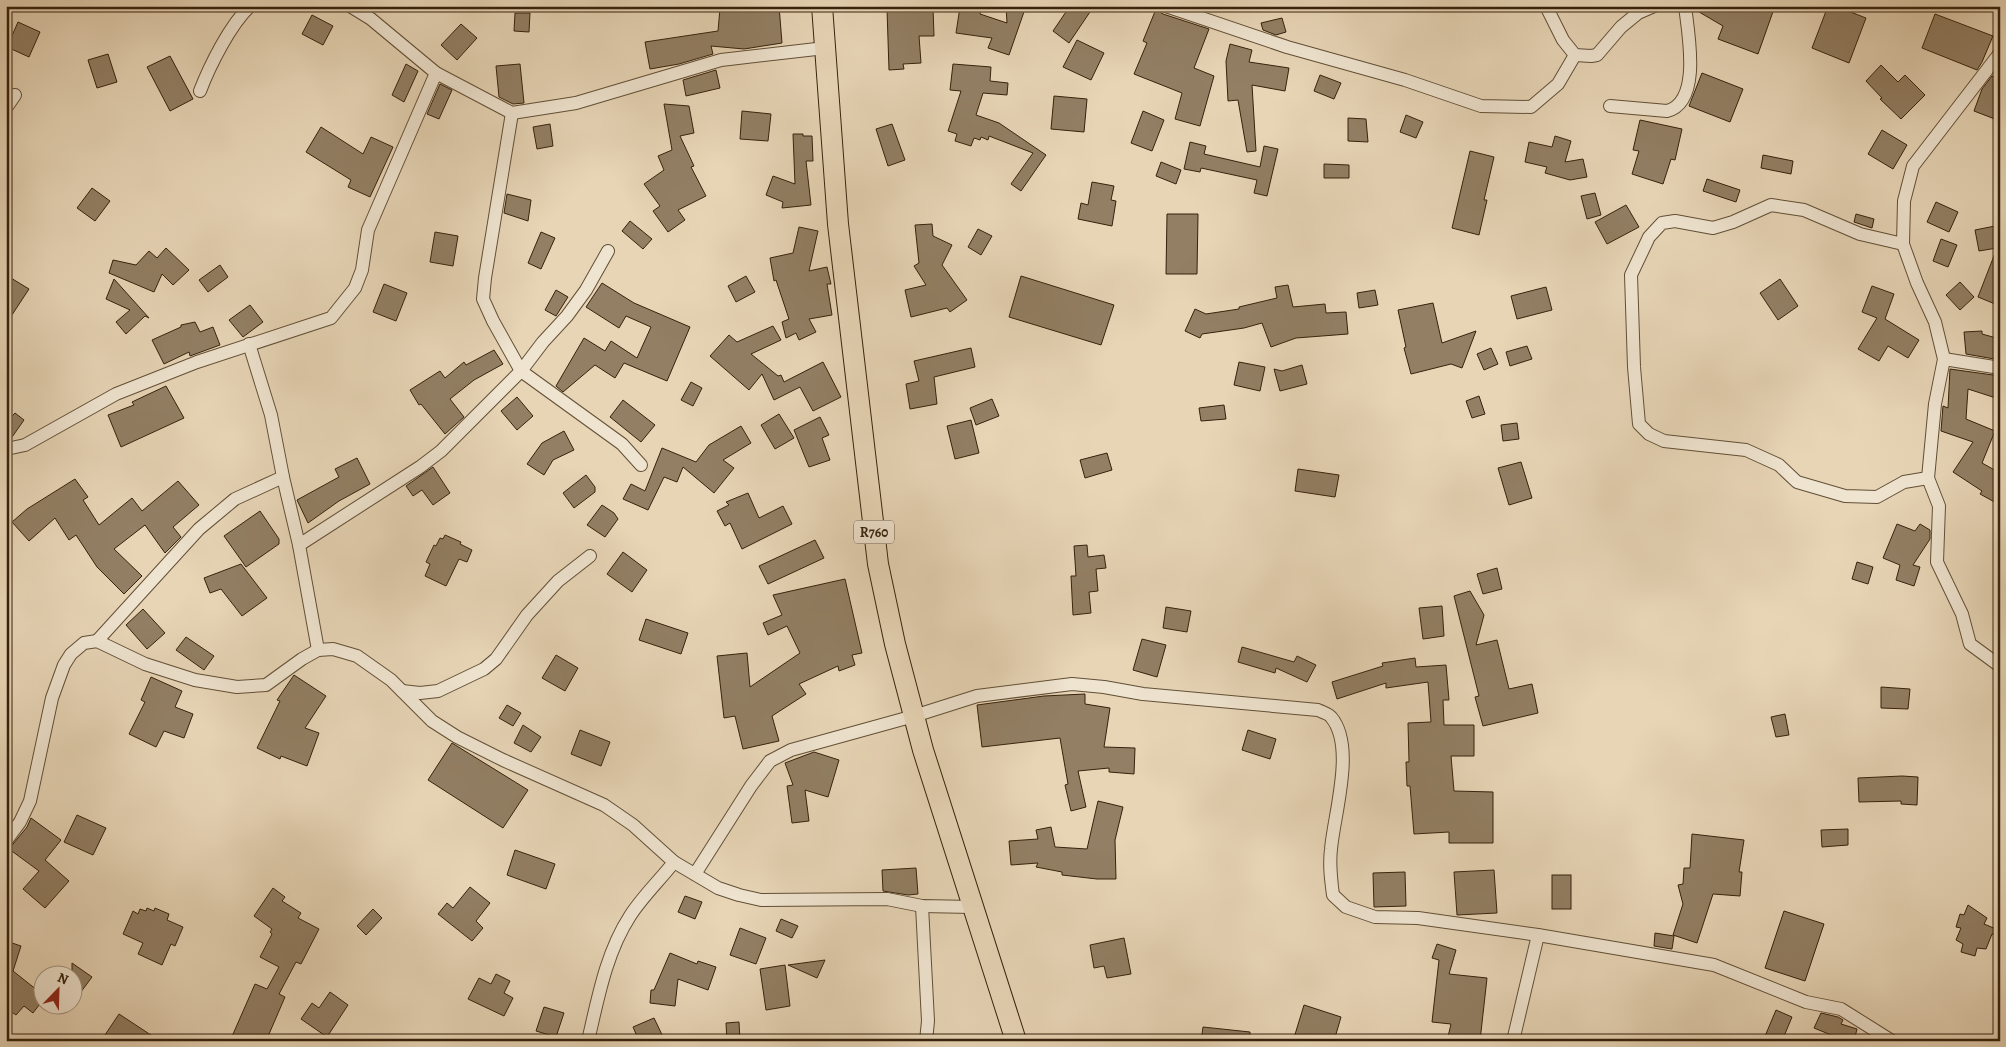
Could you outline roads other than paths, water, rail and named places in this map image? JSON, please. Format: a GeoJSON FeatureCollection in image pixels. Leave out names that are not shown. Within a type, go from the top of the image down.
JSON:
{"type":"FeatureCollection","features":[{"type":"Feature","properties":{"kind":"main road","name":"R760"},"geometry":{"type":"LineString","coordinates":[[822,6],[838,224],[878,564],[914,716],[972,907],[1016,1041]]}},
{"type":"Feature","properties":{"kind":"street"},"geometry":{"type":"LineString","coordinates":[[200,91],[209,68],[239,19],[250,6]]}},
{"type":"Feature","properties":{"kind":"street"},"geometry":{"type":"LineString","coordinates":[[350,6],[371,19],[436,73],[512,113],[576,103],[722,60],[825,48]]}},
{"type":"Feature","properties":{"kind":"street"},"geometry":{"type":"LineString","coordinates":[[1166,6],[1295,50],[1405,80],[1480,106],[1530,107],[1558,84],[1575,55]]}},
{"type":"Feature","properties":{"kind":"street"},"geometry":{"type":"LineString","coordinates":[[1546,6],[1563,40],[1575,55],[1591,56],[1597,54],[1632,17],[1654,6]]}},
{"type":"Feature","properties":{"kind":"street"},"geometry":{"type":"LineString","coordinates":[[1610,106],[1667,110],[1676,108],[1681,104],[1688,87],[1691,64],[1685,6]]}},
{"type":"Feature","properties":{"kind":"street"},"geometry":{"type":"LineString","coordinates":[[2000,53],[1913,166],[1904,201],[1903,244],[1917,283],[1935,322],[1944,359],[1935,404],[1928,478],[1939,506],[1937,562],[1962,614],[1970,644],[2000,666]]}},
{"type":"Feature","properties":{"kind":"street"},"geometry":{"type":"LineString","coordinates":[[6,447],[12,448],[25,445],[116,394],[197,362],[330,318],[355,288],[362,270],[368,230],[436,73]]}},
{"type":"Feature","properties":{"kind":"street"},"geometry":{"type":"LineString","coordinates":[[6,108],[15,95]]}},
{"type":"Feature","properties":{"kind":"street"},"geometry":{"type":"LineString","coordinates":[[512,113],[485,278],[484,299],[493,321],[521,371],[622,444],[641,465]]}},
{"type":"Feature","properties":{"kind":"street"},"geometry":{"type":"LineString","coordinates":[[1903,244],[1860,234],[1804,210],[1771,205],[1733,222],[1713,228],[1675,221],[1662,224],[1649,237],[1631,275],[1634,367],[1639,424],[1649,434],[1664,442],[1746,450],[1779,465],[1796,482],[1845,496],[1877,497],[1904,482],[1928,478]]}},
{"type":"Feature","properties":{"kind":"street"},"geometry":{"type":"LineString","coordinates":[[299,545],[420,467],[441,451],[521,371],[543,342],[567,316],[586,290],[608,251]]}},
{"type":"Feature","properties":{"kind":"street"},"geometry":{"type":"LineString","coordinates":[[249,344],[271,415],[299,545],[318,650]]}},
{"type":"Feature","properties":{"kind":"street"},"geometry":{"type":"LineString","coordinates":[[1944,359],[2000,368]]}},
{"type":"Feature","properties":{"kind":"street"},"geometry":{"type":"LineString","coordinates":[[6,841],[20,822],[30,801],[52,698],[64,665],[71,654],[84,644],[97,641],[199,529],[235,499],[283,477]]}},
{"type":"Feature","properties":{"kind":"street"},"geometry":{"type":"LineString","coordinates":[[402,691],[420,693],[438,691],[484,669],[496,659],[527,615],[558,581],[590,556]]}},
{"type":"Feature","properties":{"kind":"street"},"geometry":{"type":"LineString","coordinates":[[97,641],[145,664],[195,680],[237,687],[266,685],[302,658],[318,650],[333,649],[357,656],[391,680],[432,721],[457,737],[503,760],[604,805],[633,826],[674,862],[718,888],[761,900],[887,899],[922,906],[972,907]]}},
{"type":"Feature","properties":{"kind":"street"},"geometry":{"type":"LineString","coordinates":[[695,874],[751,786],[770,761],[791,750],[914,716],[977,696],[1072,684],[1143,694],[1318,710],[1331,716],[1341,735],[1342,764],[1330,869],[1332,895],[1346,907],[1375,917],[1418,918],[1538,935],[1714,965],[1806,1002],[1841,1009],[1892,1041]]}},
{"type":"Feature","properties":{"kind":"street"},"geometry":{"type":"LineString","coordinates":[[588,1041],[608,961],[617,938],[630,915],[674,862]]}},
{"type":"Feature","properties":{"kind":"street"},"geometry":{"type":"LineString","coordinates":[[922,906],[928,1022],[926,1041]]}},
{"type":"Feature","properties":{"kind":"street"},"geometry":{"type":"LineString","coordinates":[[1513,1041],[1538,935]]}}]}
